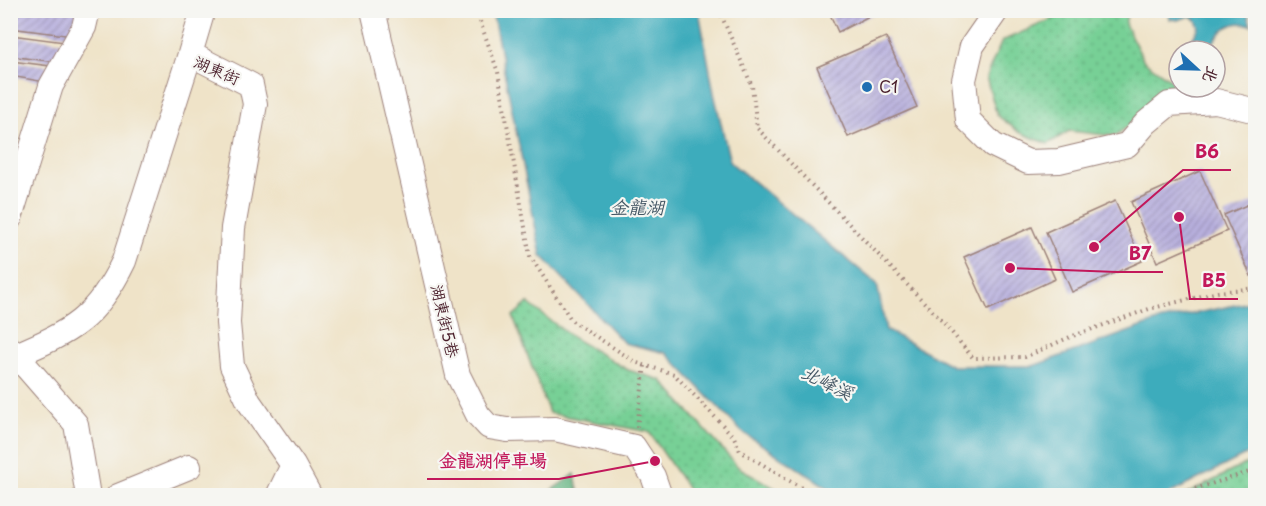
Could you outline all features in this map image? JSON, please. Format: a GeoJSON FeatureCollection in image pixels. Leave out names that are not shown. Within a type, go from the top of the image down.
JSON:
{"type":"FeatureCollection","features":[{"type":"Feature","properties":{"kind":"lane"},"geometry":{"type":"LineString","coordinates":[[10,218],[51,86],[84,27],[88,10]]}},
{"type":"Feature","properties":{"kind":"lane"},"geometry":{"type":"LineString","coordinates":[[190,54],[203,10]]}},
{"type":"Feature","properties":{"kind":"lane","name":"湖東街5巷"},"geometry":{"type":"LineString","coordinates":[[373,10],[458,375],[478,414],[489,427],[507,430],[555,429],[634,447]]}},
{"type":"Feature","properties":{"kind":"lane"},"geometry":{"type":"LineString","coordinates":[[997,10],[972,46],[964,80],[968,120],[993,145],[1028,162],[1059,161],[1127,146],[1146,123],[1169,104],[1216,101],[1256,111]]}},
{"type":"Feature","properties":{"kind":"lane","name":"湖東街"},"geometry":{"type":"LineString","coordinates":[[13,352],[66,334],[88,315],[112,287],[124,261],[190,54],[251,86],[255,104],[233,228],[228,323],[232,366],[249,402],[293,465],[310,495]]}},
{"type":"Feature","properties":{"kind":"lane"},"geometry":{"type":"LineString","coordinates":[[13,352],[76,424],[88,495]]}},
{"type":"Feature","properties":{"kind":"lane"},"geometry":{"type":"LineString","coordinates":[[634,447],[653,476],[660,495]]}},
{"type":"Feature","properties":{"kind":"lane"},"geometry":{"type":"LineString","coordinates":[[278,495],[293,465]]}},
{"type":"Feature","properties":{"kind":"lane"},"geometry":{"type":"LineString","coordinates":[[118,495],[189,467]]}},
{"type":"Feature","properties":{"kind":"path"},"geometry":{"type":"LineString","coordinates":[[476,10],[498,72],[530,256],[572,321],[637,363],[674,374],[734,437],[740,452],[815,495]]}},
{"type":"Feature","properties":{"kind":"path"},"geometry":{"type":"LineString","coordinates":[[719,10],[752,87],[757,128],[943,322],[973,358],[1025,357],[1070,337],[1149,309],[1218,292],[1256,288]]}},
{"type":"Feature","properties":{"kind":"path"},"geometry":{"type":"LineString","coordinates":[[634,447],[645,365]]}},
{"type":"Feature","properties":{"kind":"path"},"geometry":{"type":"LineString","coordinates":[[1172,495],[1245,471],[1256,470]]}},
{"type":"Feature","properties":{"kind":"green space"},"geometry":{"type":"Polygon","coordinates":[[[1128,10],[1125,24],[1144,61],[1167,77],[1167,88],[1154,96],[1137,119],[1115,136],[1069,131],[1048,144],[1019,132],[997,115],[986,77],[1002,41],[1070,11],[1128,10]]]}},
{"type":"Feature","properties":{"kind":"green space"},"geometry":{"type":"Polygon","coordinates":[[[528,303],[573,338],[628,370],[661,380],[738,467],[787,495],[692,495],[649,432],[549,413],[513,316],[528,303]]]}},
{"type":"Feature","properties":{"kind":"green space"},"geometry":{"type":"Polygon","coordinates":[[[1255,459],[1255,486],[1244,495],[1185,495],[1255,459]]]}},
{"type":"Feature","properties":{"kind":"green space"},"geometry":{"type":"Polygon","coordinates":[[[575,474],[579,495],[544,495],[575,474]]]}},
{"type":"Feature","properties":{"kind":"water","name":"金龍湖"},"geometry":{"type":"Polygon","coordinates":[[[492,11],[699,11],[730,162],[877,284],[886,330],[952,366],[1033,366],[1158,321],[1255,301],[1255,450],[1167,495],[839,495],[742,432],[666,353],[624,343],[541,255],[492,11]]]}},
{"type":"Feature","properties":{"kind":"water"},"geometry":{"type":"Polygon","coordinates":[[[1167,11],[1247,11],[1251,25],[1237,23],[1231,25],[1216,39],[1193,39],[1199,27],[1196,20],[1190,16],[1178,20],[1170,19],[1167,11]]]}},
{"type":"Feature","properties":{"kind":"building"},"geometry":{"type":"Polygon","coordinates":[[[10,10],[79,11],[73,36],[10,28],[10,10]]]}},
{"type":"Feature","properties":{"kind":"building"},"geometry":{"type":"Polygon","coordinates":[[[828,10],[881,10],[838,32],[828,10]]]}},
{"type":"Feature","properties":{"kind":"building"},"geometry":{"type":"Polygon","coordinates":[[[11,35],[65,42],[55,62],[10,56],[11,35]]]}},
{"type":"Feature","properties":{"kind":"building","name":"C1"},"geometry":{"type":"Polygon","coordinates":[[[886,37],[917,107],[848,137],[817,67],[886,37]]]}},
{"type":"Feature","properties":{"kind":"building"},"geometry":{"type":"Polygon","coordinates":[[[11,61],[50,66],[45,82],[10,76],[11,61]]]}},
{"type":"Feature","properties":{"kind":"building"},"geometry":{"type":"Polygon","coordinates":[[[1200,171],[1227,231],[1157,262],[1131,202],[1200,171]]]}},
{"type":"Feature","properties":{"kind":"building"},"geometry":{"type":"Polygon","coordinates":[[[1115,201],[1142,261],[1072,292],[1046,232],[1115,201]]]}},
{"type":"Feature","properties":{"kind":"building"},"geometry":{"type":"Polygon","coordinates":[[[1256,201],[1256,274],[1251,276],[1224,215],[1256,201]]]}},
{"type":"Feature","properties":{"kind":"building"},"geometry":{"type":"Polygon","coordinates":[[[1032,227],[1055,279],[988,310],[964,257],[1032,227]]]}},
{"type":"Feature","properties":{"kind":"place","name":"C1"},"geometry":{"type":"Point","coordinates":[867,87]}},
{"type":"Feature","properties":{"kind":"place","name":"B5"},"geometry":{"type":"Point","coordinates":[1179,217]}},
{"type":"Feature","properties":{"kind":"place","name":"B6"},"geometry":{"type":"Point","coordinates":[1094,247]}},
{"type":"Feature","properties":{"kind":"place","name":"B7"},"geometry":{"type":"Point","coordinates":[1010,268]}},
{"type":"Feature","properties":{"kind":"place","name":"金龍湖停車場"},"geometry":{"type":"Point","coordinates":[655,461]}},
{"type":"Feature","properties":{"kind":"water label","name":"北峰溪"},"geometry":{"type":"Point","coordinates":[827,383]}}]}
